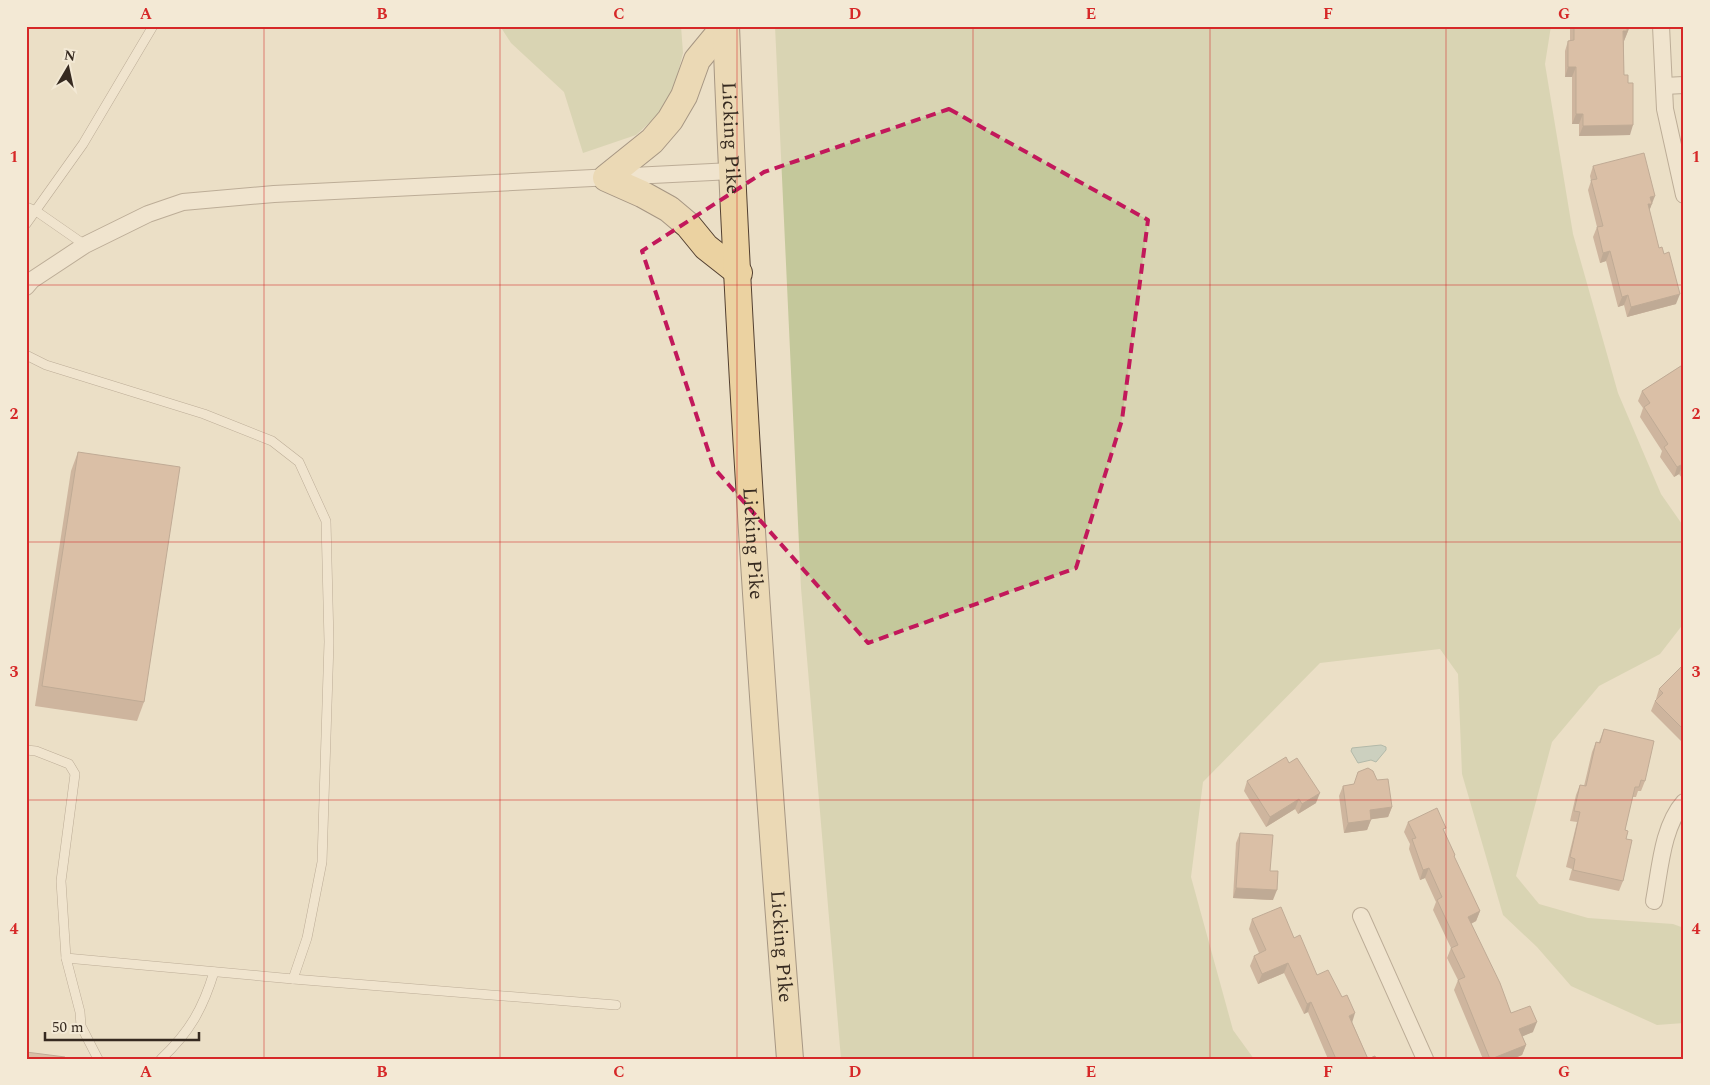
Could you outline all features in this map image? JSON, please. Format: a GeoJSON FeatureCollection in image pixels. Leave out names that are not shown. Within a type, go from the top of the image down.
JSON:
{"type":"FeatureCollection","features":[{"type":"Feature","properties":{"kind":"main road","name":"Licking Pike"},"geometry":{"type":"LineString","coordinates":[[726,26],[732,170],[751,502],[790,1059]]}},
{"type":"Feature","properties":{"kind":"main road"},"geometry":{"type":"LineString","coordinates":[[726,26],[696,60],[684,96],[670,120],[652,141],[606,178],[642,194],[669,210],[688,225],[706,247],[739,273]]}},
{"type":"Feature","properties":{"kind":"street"},"geometry":{"type":"LineString","coordinates":[[1661,26],[1668,131],[1684,195]]}},
{"type":"Feature","properties":{"kind":"street"},"geometry":{"type":"LineString","coordinates":[[1664,86],[1684,85]]}},
{"type":"Feature","properties":{"kind":"street"},"geometry":{"type":"LineString","coordinates":[[26,287],[32,280],[85,245],[148,214],[183,202],[274,194],[732,170]]}},
{"type":"Feature","properties":{"kind":"street"},"geometry":{"type":"LineString","coordinates":[[1654,901],[1672,820],[1684,802]]}},
{"type":"Feature","properties":{"kind":"street"},"geometry":{"type":"LineString","coordinates":[[1361,916],[1425,1059]]}},
{"type":"Feature","properties":{"kind":"lane"},"geometry":{"type":"LineString","coordinates":[[26,224],[83,144],[153,26]]}},
{"type":"Feature","properties":{"kind":"lane"},"geometry":{"type":"LineString","coordinates":[[26,208],[36,211],[85,245]]}},
{"type":"Feature","properties":{"kind":"lane"},"geometry":{"type":"LineString","coordinates":[[26,355],[46,365],[204,414],[272,441],[299,462],[326,521],[329,642],[322,862],[307,938],[293,979]]}},
{"type":"Feature","properties":{"kind":"lane"},"geometry":{"type":"LineString","coordinates":[[26,750],[36,751],[69,764],[75,774],[61,881],[66,958],[80,1012],[81,1026],[98,1059]]}},
{"type":"Feature","properties":{"kind":"lane"},"geometry":{"type":"LineString","coordinates":[[66,958],[293,979],[616,1005]]}},
{"type":"Feature","properties":{"kind":"lane"},"geometry":{"type":"LineString","coordinates":[[161,1059],[178,1044],[204,1005],[214,972]]}},
{"type":"Feature","properties":{"kind":"highlighted area"},"geometry":{"type":"Polygon","coordinates":[[[949,109],[1148,220],[1122,420],[1076,568],[868,643],[714,468],[642,251],[764,172],[949,109]]]}},
{"type":"Feature","properties":{"kind":"green space"},"geometry":{"type":"Polygon","coordinates":[[[500,26],[681,26],[683,53],[670,104],[636,135],[583,153],[564,92],[511,43],[500,26]]]}},
{"type":"Feature","properties":{"kind":"green space"},"geometry":{"type":"Polygon","coordinates":[[[775,26],[1551,26],[1545,64],[1573,234],[1618,393],[1661,494],[1684,527],[1684,623],[1660,654],[1599,686],[1552,742],[1516,876],[1539,904],[1588,918],[1673,924],[1684,928],[1684,1023],[1657,1025],[1571,986],[1537,947],[1503,915],[1462,774],[1458,674],[1440,649],[1320,663],[1203,782],[1191,877],[1233,1030],[1254,1059],[841,1059],[801,588],[775,26]]]}},
{"type":"Feature","properties":{"kind":"water"},"geometry":{"type":"Polygon","coordinates":[[[1381,745],[1386,747],[1386,750],[1376,762],[1371,760],[1358,763],[1351,751],[1352,748],[1381,745]]]}},
{"type":"Feature","properties":{"kind":"building"},"geometry":{"type":"Polygon","coordinates":[[[1574,26],[1627,26],[1627,31],[1623,31],[1624,75],[1628,75],[1628,83],[1633,83],[1633,125],[1583,126],[1583,114],[1576,114],[1576,67],[1568,67],[1568,41],[1574,40],[1574,26]]]}},
{"type":"Feature","properties":{"kind":"building"},"geometry":{"type":"Polygon","coordinates":[[[1644,153],[1655,196],[1650,197],[1652,204],[1648,204],[1659,248],[1662,247],[1664,254],[1669,252],[1680,294],[1631,307],[1628,295],[1622,297],[1610,251],[1603,253],[1597,227],[1603,226],[1591,180],[1597,179],[1593,166],[1644,153]]]}},
{"type":"Feature","properties":{"kind":"building"},"geometry":{"type":"Polygon","coordinates":[[[1684,364],[1684,466],[1683,464],[1677,467],[1664,447],[1668,444],[1644,407],[1650,403],[1642,391],[1684,364]]]}},
{"type":"Feature","properties":{"kind":"building"},"geometry":{"type":"Polygon","coordinates":[[[78,452],[180,467],[144,702],[42,686],[78,452]]]}},
{"type":"Feature","properties":{"kind":"building"},"geometry":{"type":"Polygon","coordinates":[[[1684,664],[1684,730],[1655,701],[1663,693],[1659,689],[1684,664]]]}},
{"type":"Feature","properties":{"kind":"building"},"geometry":{"type":"Polygon","coordinates":[[[1604,729],[1654,741],[1645,781],[1641,780],[1639,787],[1635,787],[1625,830],[1628,831],[1626,839],[1632,840],[1623,881],[1573,870],[1575,859],[1570,857],[1580,812],[1574,811],[1580,785],[1586,786],[1596,742],[1600,743],[1604,729]]]}},
{"type":"Feature","properties":{"kind":"building"},"geometry":{"type":"Polygon","coordinates":[[[1286,757],[1289,763],[1297,758],[1320,793],[1302,804],[1299,799],[1270,817],[1247,781],[1286,757]]]}},
{"type":"Feature","properties":{"kind":"building"},"geometry":{"type":"Polygon","coordinates":[[[1368,768],[1373,771],[1377,780],[1388,779],[1392,807],[1370,810],[1371,820],[1348,823],[1343,786],[1354,784],[1358,772],[1368,768]]]}},
{"type":"Feature","properties":{"kind":"building"},"geometry":{"type":"Polygon","coordinates":[[[1437,808],[1446,828],[1443,829],[1454,856],[1480,911],[1468,917],[1500,983],[1511,1013],[1530,1006],[1537,1022],[1519,1029],[1526,1045],[1491,1059],[1458,980],[1465,977],[1451,948],[1458,945],[1437,900],[1442,897],[1429,868],[1423,870],[1412,839],[1416,838],[1408,822],[1437,808]]]}},
{"type":"Feature","properties":{"kind":"building"},"geometry":{"type":"Polygon","coordinates":[[[1240,833],[1273,835],[1270,871],[1278,871],[1277,890],[1236,888],[1240,833]]]}},
{"type":"Feature","properties":{"kind":"building"},"geometry":{"type":"Polygon","coordinates":[[[1281,907],[1294,938],[1300,935],[1317,975],[1328,970],[1342,997],[1347,995],[1355,1013],[1349,1016],[1368,1059],[1336,1059],[1311,1002],[1307,1004],[1288,963],[1262,974],[1254,956],[1266,950],[1252,919],[1281,907]]]}},
{"type":"Feature","properties":{"kind":"building"},"geometry":{"type":"Polygon","coordinates":[[[26,1052],[65,1057],[65,1059],[26,1059],[26,1052]]]}}]}
